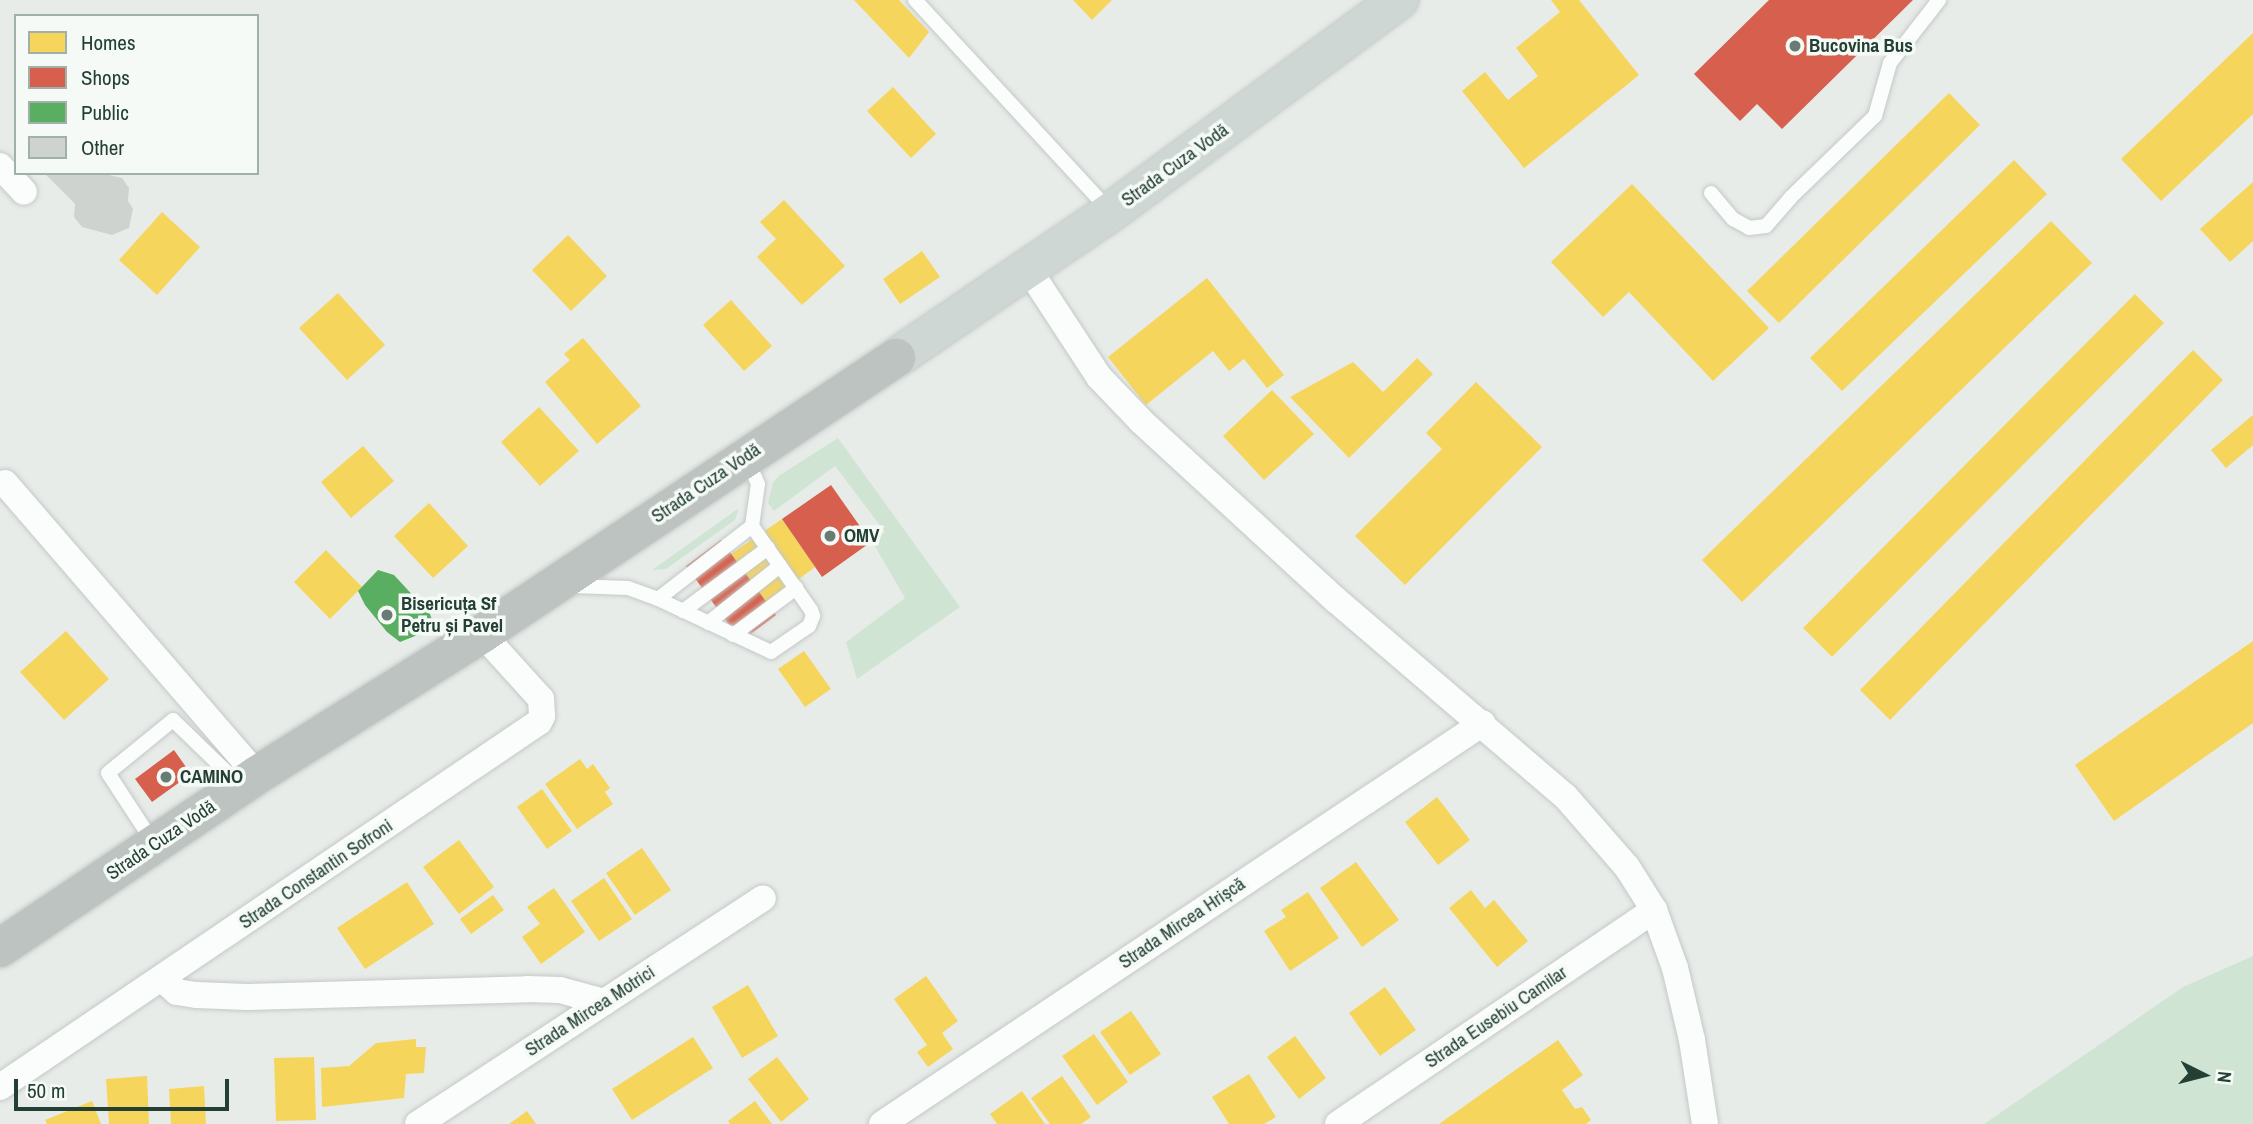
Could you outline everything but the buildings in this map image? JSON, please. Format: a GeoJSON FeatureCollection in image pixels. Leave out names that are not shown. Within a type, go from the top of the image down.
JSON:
{"type":"FeatureCollection","features":[{"type":"Feature","properties":{"kind":"highway","name":"Strada Cuza Vodă"},"geometry":{"type":"LineString","coordinates":[[0,948],[249,781],[482,635],[745,456],[896,358]]}},
{"type":"Feature","properties":{"kind":"main road","name":"Strada Cuza Vodă"},"geometry":{"type":"LineString","coordinates":[[896,358],[1111,212],[1399,0]]}},
{"type":"Feature","properties":{"kind":"street"},"geometry":{"type":"LineString","coordinates":[[0,166],[24,192]]}},
{"type":"Feature","properties":{"kind":"street"},"geometry":{"type":"LineString","coordinates":[[1029,270],[1099,377],[1141,421],[1336,600],[1483,723],[1565,796],[1627,867],[1654,910],[1686,1008],[1705,1124]]}},
{"type":"Feature","properties":{"kind":"street"},"geometry":{"type":"LineString","coordinates":[[5,483],[249,781]]}},
{"type":"Feature","properties":{"kind":"street","name":"Strada Constantin Sofroni"},"geometry":{"type":"LineString","coordinates":[[0,1087],[539,722],[542,716],[541,699],[482,635]]}},
{"type":"Feature","properties":{"kind":"street","name":"Strada Mircea Hrișcă"},"geometry":{"type":"LineString","coordinates":[[882,1124],[1483,723]]}},
{"type":"Feature","properties":{"kind":"street","name":"Strada Mircea Motrici"},"geometry":{"type":"LineString","coordinates":[[418,1124],[762,898]]}},
{"type":"Feature","properties":{"kind":"street","name":"Strada Eusebiu Camilar"},"geometry":{"type":"LineString","coordinates":[[1338,1124],[1654,910]]}},
{"type":"Feature","properties":{"kind":"street"},"geometry":{"type":"LineString","coordinates":[[162,979],[177,992],[196,995],[248,997],[528,989],[560,990],[604,1002]]}},
{"type":"Feature","properties":{"kind":"lane"},"geometry":{"type":"LineString","coordinates":[[915,0],[1111,212]]}},
{"type":"Feature","properties":{"kind":"lane"},"geometry":{"type":"LineString","coordinates":[[1711,193],[1733,219],[1749,228],[1766,226],[1875,116],[1891,63],[1939,0]]}},
{"type":"Feature","properties":{"kind":"lane"},"geometry":{"type":"LineString","coordinates":[[658,599],[752,526],[758,484],[745,456]]}},
{"type":"Feature","properties":{"kind":"lane"},"geometry":{"type":"LineString","coordinates":[[554,587],[596,585],[628,588],[658,599],[765,650],[776,651],[812,622],[811,610],[752,526]]}},
{"type":"Feature","properties":{"kind":"lane"},"geometry":{"type":"LineString","coordinates":[[683,611],[768,548]]}},
{"type":"Feature","properties":{"kind":"lane"},"geometry":{"type":"LineString","coordinates":[[708,623],[780,566]]}},
{"type":"Feature","properties":{"kind":"lane"},"geometry":{"type":"LineString","coordinates":[[733,635],[796,588]]}},
{"type":"Feature","properties":{"kind":"lane"},"geometry":{"type":"LineString","coordinates":[[154,844],[108,773],[173,720],[249,781]]}},
{"type":"Feature","properties":{"kind":"green space"},"geometry":{"type":"Polygon","coordinates":[[[838,438],[960,607],[857,679],[846,642],[905,598],[872,541],[885,532],[835,466],[774,511],[768,503],[773,482],[780,475],[838,438]]]}},
{"type":"Feature","properties":{"kind":"green space"},"geometry":{"type":"Polygon","coordinates":[[[739,508],[735,520],[666,569],[652,570],[739,508]]]}},
{"type":"Feature","properties":{"kind":"green space"},"geometry":{"type":"Polygon","coordinates":[[[2253,956],[2253,1124],[1984,1124],[2183,987],[2253,956]]]}},
{"type":"Feature","properties":{"kind":"place","name":"Bucovina Bus"},"geometry":{"type":"Point","coordinates":[1795,46]}},
{"type":"Feature","properties":{"kind":"place","name":"OMV"},"geometry":{"type":"Point","coordinates":[830,536]}},
{"type":"Feature","properties":{"kind":"place","name":"Bisericuța Sf Petru și Pavel"},"geometry":{"type":"Point","coordinates":[387,615]}},
{"type":"Feature","properties":{"kind":"place","name":"CAMINO"},"geometry":{"type":"Point","coordinates":[166,777]}}]}
